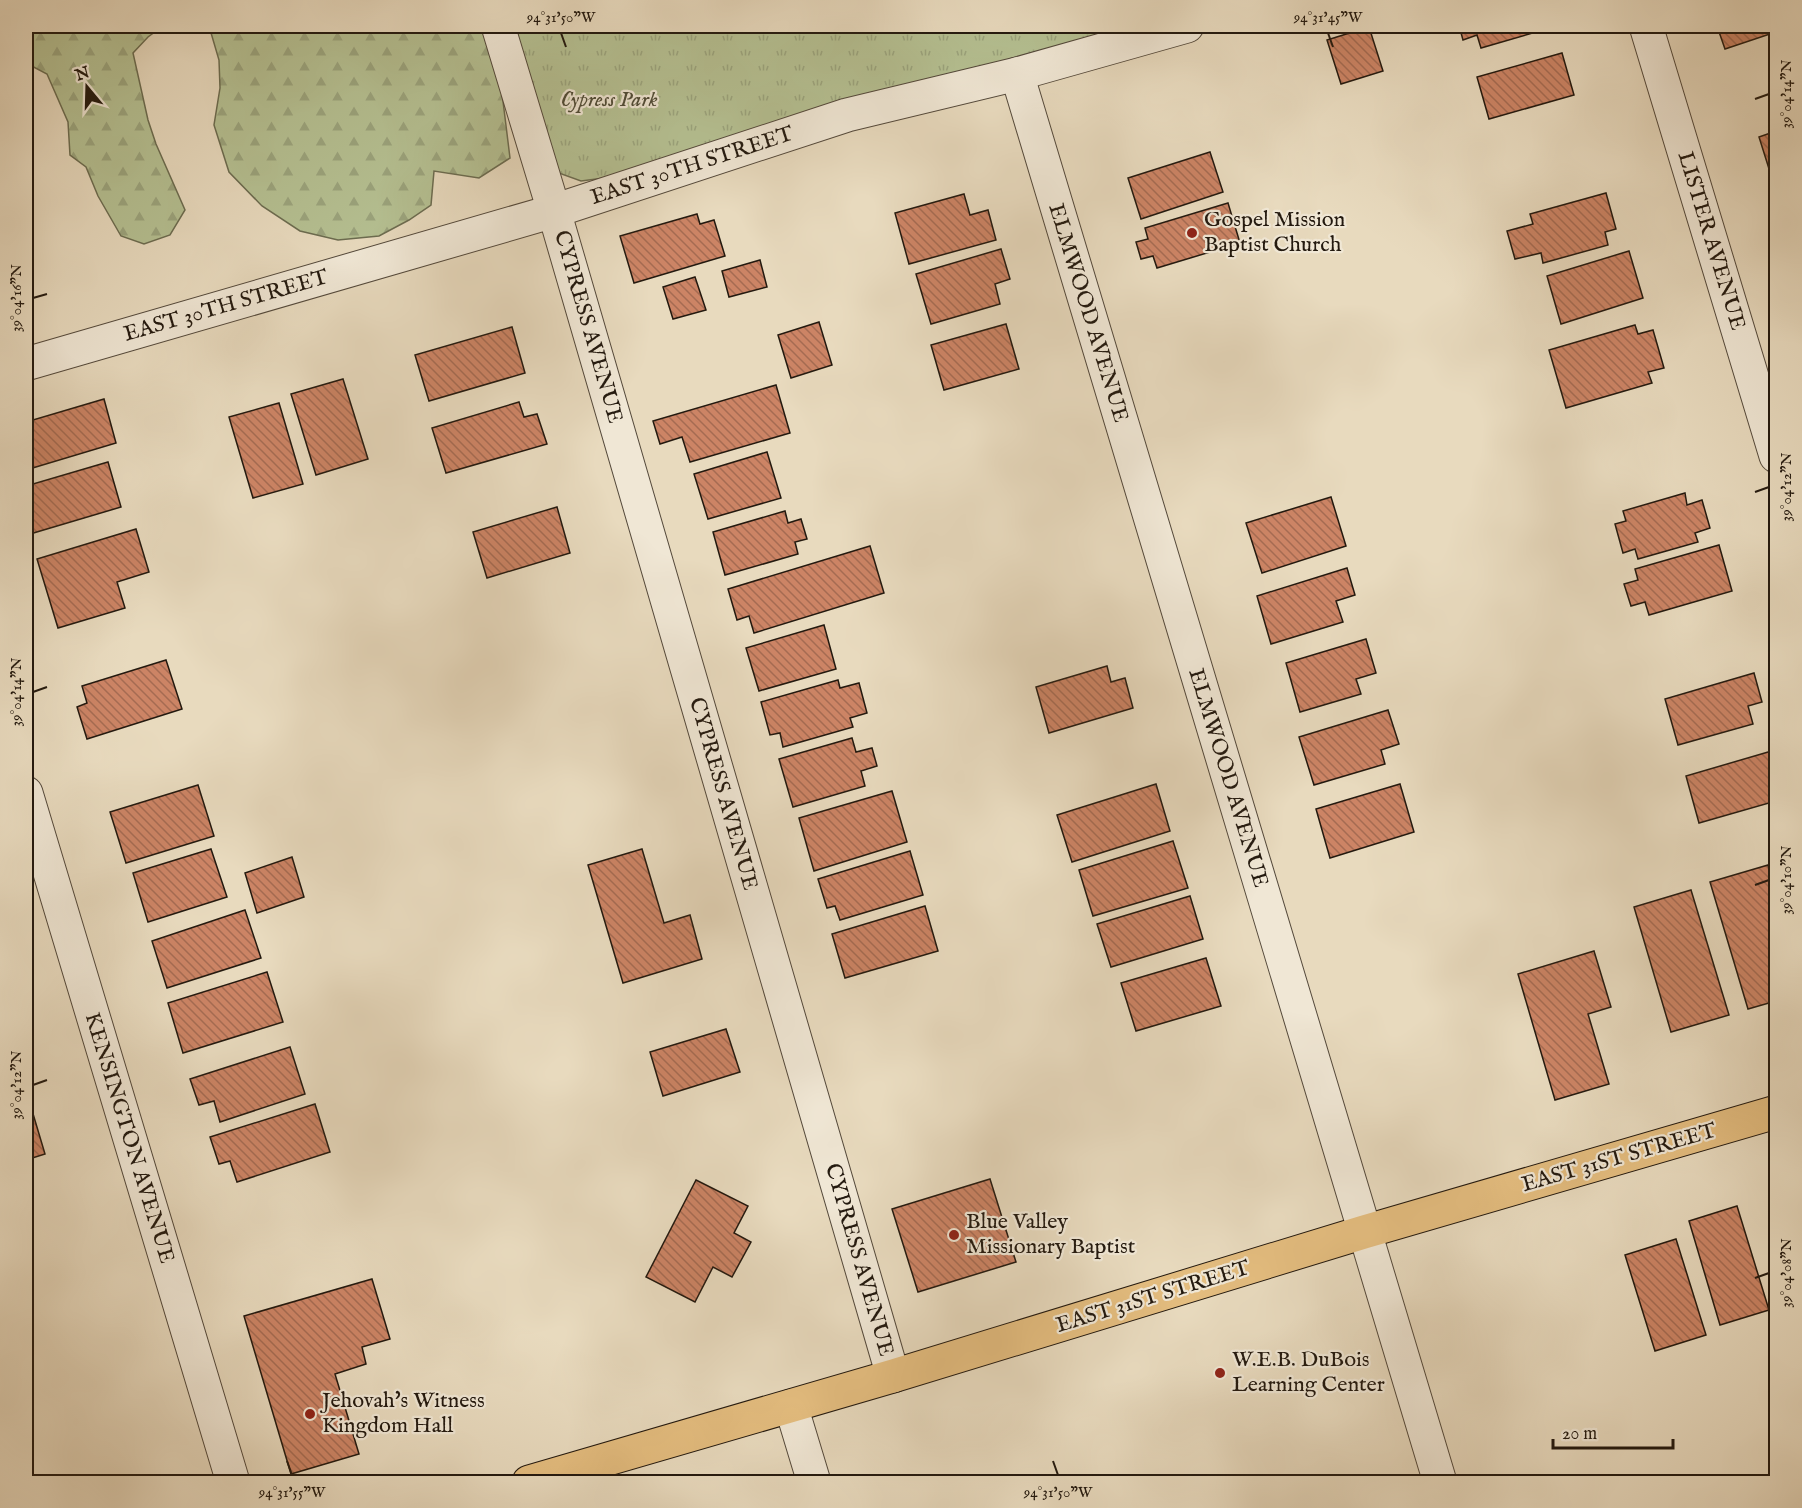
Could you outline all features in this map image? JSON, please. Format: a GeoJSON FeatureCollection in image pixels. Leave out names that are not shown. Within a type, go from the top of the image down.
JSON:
{"type":"FeatureCollection","features":[{"type":"Feature","properties":{"kind":"main road","name":"EAST 31ST STREET"},"geometry":{"type":"LineString","coordinates":[[530,1482],[893,1376],[1364,1232],[1776,1112]]}},
{"type":"Feature","properties":{"kind":"street","name":"CYPRESS AVENUE"},"geometry":{"type":"LineString","coordinates":[[498,26],[893,1376]]}},
{"type":"Feature","properties":{"kind":"street","name":"EAST 30TH STREET"},"geometry":{"type":"LineString","coordinates":[[26,364],[554,211],[847,115],[1017,74],[1187,26]]}},
{"type":"Feature","properties":{"kind":"street","name":"LISTER AVENUE"},"geometry":{"type":"LineString","coordinates":[[1646,26],[1776,456]]}},
{"type":"Feature","properties":{"kind":"street","name":"ELMWOOD AVENUE"},"geometry":{"type":"LineString","coordinates":[[1017,74],[1440,1482]]}},
{"type":"Feature","properties":{"kind":"street","name":"KENSINGTON AVENUE"},"geometry":{"type":"LineString","coordinates":[[26,793],[233,1482]]}},
{"type":"Feature","properties":{"kind":"street"},"geometry":{"type":"LineString","coordinates":[[790,1406],[814,1482]]}},
{"type":"Feature","properties":{"kind":"green space"},"geometry":{"type":"Polygon","coordinates":[[[26,26],[163,26],[148,37],[133,53],[148,120],[185,210],[170,235],[144,244],[121,236],[98,196],[86,167],[70,155],[68,122],[47,74],[26,63],[26,26]]]}},
{"type":"Feature","properties":{"kind":"green space"},"geometry":{"type":"Polygon","coordinates":[[[209,26],[484,26],[500,77],[510,158],[479,178],[434,171],[431,205],[379,236],[338,240],[300,231],[262,206],[229,172],[214,125],[220,88],[219,60],[209,26]]]}},
{"type":"Feature","properties":{"kind":"green space","name":"Cypress Park"},"geometry":{"type":"Polygon","coordinates":[[[508,26],[1133,26],[817,111],[612,177],[581,181],[556,172],[508,26]]]}},
{"type":"Feature","properties":{"kind":"building"},"geometry":{"type":"Polygon","coordinates":[[[1445,26],[1542,26],[1543,30],[1481,48],[1477,35],[1463,40],[1460,29],[1447,32],[1445,26]]]}},
{"type":"Feature","properties":{"kind":"building"},"geometry":{"type":"Polygon","coordinates":[[[1717,26],[1776,26],[1776,32],[1725,49],[1717,26]]]}},
{"type":"Feature","properties":{"kind":"building"},"geometry":{"type":"Polygon","coordinates":[[[1369,27],[1383,71],[1341,84],[1327,40],[1369,27]]]}},
{"type":"Feature","properties":{"kind":"building"},"geometry":{"type":"Polygon","coordinates":[[[1562,53],[1574,95],[1489,119],[1477,77],[1562,53]]]}},
{"type":"Feature","properties":{"kind":"building"},"geometry":{"type":"Polygon","coordinates":[[[1776,131],[1776,191],[1759,137],[1776,131]]]}},
{"type":"Feature","properties":{"kind":"building"},"geometry":{"type":"Polygon","coordinates":[[[1210,152],[1223,192],[1141,219],[1128,178],[1210,152]]]}},
{"type":"Feature","properties":{"kind":"building"},"geometry":{"type":"Polygon","coordinates":[[[1606,193],[1616,229],[1605,232],[1608,245],[1543,263],[1541,253],[1515,259],[1507,231],[1533,224],[1530,214],[1606,193]]]}},
{"type":"Feature","properties":{"kind":"building"},"geometry":{"type":"Polygon","coordinates":[[[964,194],[970,215],[988,210],[996,240],[909,264],[895,213],[964,194]]]}},
{"type":"Feature","properties":{"kind":"building","name":"Gospel Mission Baptist Church"},"geometry":{"type":"Polygon","coordinates":[[[1228,203],[1240,243],[1157,268],[1153,256],[1141,259],[1136,242],[1148,239],[1145,228],[1228,203]]]}},
{"type":"Feature","properties":{"kind":"building"},"geometry":{"type":"Polygon","coordinates":[[[697,214],[700,224],[714,220],[725,256],[634,283],[620,236],[697,214]]]}},
{"type":"Feature","properties":{"kind":"building"},"geometry":{"type":"Polygon","coordinates":[[[1001,249],[1010,279],[995,284],[1000,304],[931,324],[916,274],[1001,249]]]}},
{"type":"Feature","properties":{"kind":"building"},"geometry":{"type":"Polygon","coordinates":[[[1629,251],[1643,298],[1561,324],[1547,276],[1629,251]]]}},
{"type":"Feature","properties":{"kind":"building"},"geometry":{"type":"Polygon","coordinates":[[[760,260],[767,287],[729,297],[722,271],[760,260]]]}},
{"type":"Feature","properties":{"kind":"building"},"geometry":{"type":"Polygon","coordinates":[[[695,277],[706,310],[673,319],[663,287],[695,277]]]}},
{"type":"Feature","properties":{"kind":"building"},"geometry":{"type":"Polygon","coordinates":[[[819,322],[832,365],[791,378],[778,335],[819,322]]]}},
{"type":"Feature","properties":{"kind":"building"},"geometry":{"type":"Polygon","coordinates":[[[1006,324],[1019,369],[944,390],[931,345],[1006,324]]]}},
{"type":"Feature","properties":{"kind":"building"},"geometry":{"type":"Polygon","coordinates":[[[1635,325],[1638,334],[1653,330],[1664,368],[1648,372],[1652,383],[1566,408],[1549,350],[1635,325]]]}},
{"type":"Feature","properties":{"kind":"building"},"geometry":{"type":"Polygon","coordinates":[[[512,327],[525,373],[429,401],[415,355],[512,327]]]}},
{"type":"Feature","properties":{"kind":"building"},"geometry":{"type":"Polygon","coordinates":[[[343,379],[368,459],[316,475],[291,394],[343,379]]]}},
{"type":"Feature","properties":{"kind":"building"},"geometry":{"type":"Polygon","coordinates":[[[776,385],[790,433],[690,462],[682,437],[660,444],[653,421],[776,385]]]}},
{"type":"Feature","properties":{"kind":"building"},"geometry":{"type":"Polygon","coordinates":[[[104,399],[116,443],[26,470],[26,422],[104,399]]]}},
{"type":"Feature","properties":{"kind":"building"},"geometry":{"type":"Polygon","coordinates":[[[519,402],[524,417],[537,414],[547,444],[446,473],[432,428],[519,402]]]}},
{"type":"Feature","properties":{"kind":"building"},"geometry":{"type":"Polygon","coordinates":[[[279,403],[303,484],[253,498],[229,417],[279,403]]]}},
{"type":"Feature","properties":{"kind":"building"},"geometry":{"type":"Polygon","coordinates":[[[767,452],[781,498],[708,519],[694,474],[767,452]]]}},
{"type":"Feature","properties":{"kind":"building"},"geometry":{"type":"Polygon","coordinates":[[[108,462],[121,507],[30,534],[26,519],[26,486],[108,462]]]}},
{"type":"Feature","properties":{"kind":"building"},"geometry":{"type":"Polygon","coordinates":[[[1685,493],[1687,505],[1702,500],[1710,528],[1695,533],[1698,542],[1638,559],[1635,549],[1623,553],[1615,524],[1626,521],[1623,511],[1685,493]]]}},
{"type":"Feature","properties":{"kind":"building"},"geometry":{"type":"Polygon","coordinates":[[[1331,497],[1346,546],[1262,573],[1246,523],[1331,497]]]}},
{"type":"Feature","properties":{"kind":"building"},"geometry":{"type":"Polygon","coordinates":[[[557,507],[570,553],[487,578],[473,532],[557,507]]]}},
{"type":"Feature","properties":{"kind":"building"},"geometry":{"type":"Polygon","coordinates":[[[785,511],[788,523],[801,519],[807,539],[795,542],[798,554],[725,575],[713,532],[785,511]]]}},
{"type":"Feature","properties":{"kind":"building"},"geometry":{"type":"Polygon","coordinates":[[[136,529],[149,572],[117,582],[125,608],[58,628],[37,559],[136,529]]]}},
{"type":"Feature","properties":{"kind":"building"},"geometry":{"type":"Polygon","coordinates":[[[1719,545],[1732,591],[1649,615],[1645,602],[1631,606],[1624,584],[1638,580],[1635,569],[1719,545]]]}},
{"type":"Feature","properties":{"kind":"building"},"geometry":{"type":"Polygon","coordinates":[[[870,546],[884,593],[754,633],[749,616],[737,620],[728,589],[870,546]]]}},
{"type":"Feature","properties":{"kind":"building"},"geometry":{"type":"Polygon","coordinates":[[[1347,568],[1355,595],[1336,601],[1343,622],[1271,644],[1257,596],[1347,568]]]}},
{"type":"Feature","properties":{"kind":"building"},"geometry":{"type":"Polygon","coordinates":[[[824,625],[836,669],[759,691],[746,648],[824,625]]]}},
{"type":"Feature","properties":{"kind":"building"},"geometry":{"type":"Polygon","coordinates":[[[1366,639],[1376,673],[1356,679],[1361,694],[1300,712],[1286,663],[1366,639]]]}},
{"type":"Feature","properties":{"kind":"building"},"geometry":{"type":"Polygon","coordinates":[[[166,660],[182,709],[87,739],[77,707],[87,703],[82,686],[166,660]]]}},
{"type":"Feature","properties":{"kind":"building"},"geometry":{"type":"Polygon","coordinates":[[[1107,666],[1111,682],[1125,678],[1133,708],[1049,733],[1036,687],[1107,666]]]}},
{"type":"Feature","properties":{"kind":"building"},"geometry":{"type":"Polygon","coordinates":[[[1754,673],[1762,702],[1748,706],[1753,724],[1678,745],[1665,699],[1754,673]]]}},
{"type":"Feature","properties":{"kind":"building"},"geometry":{"type":"Polygon","coordinates":[[[838,680],[840,688],[859,683],[867,713],[850,718],[853,727],[783,747],[780,733],[770,735],[761,702],[838,680]]]}},
{"type":"Feature","properties":{"kind":"building"},"geometry":{"type":"Polygon","coordinates":[[[1388,710],[1399,744],[1381,750],[1385,764],[1314,785],[1299,737],[1388,710]]]}},
{"type":"Feature","properties":{"kind":"building"},"geometry":{"type":"Polygon","coordinates":[[[852,738],[856,752],[872,748],[877,766],[861,771],[865,786],[793,807],[779,759],[852,738]]]}},
{"type":"Feature","properties":{"kind":"building"},"geometry":{"type":"Polygon","coordinates":[[[1775,750],[1776,801],[1699,823],[1686,776],[1775,750]]]}},
{"type":"Feature","properties":{"kind":"building"},"geometry":{"type":"Polygon","coordinates":[[[1156,784],[1170,831],[1072,862],[1057,815],[1156,784]]]}},
{"type":"Feature","properties":{"kind":"building"},"geometry":{"type":"Polygon","coordinates":[[[1400,784],[1414,832],[1330,858],[1316,809],[1400,784]]]}},
{"type":"Feature","properties":{"kind":"building"},"geometry":{"type":"Polygon","coordinates":[[[198,785],[214,836],[126,863],[110,812],[198,785]]]}},
{"type":"Feature","properties":{"kind":"building"},"geometry":{"type":"Polygon","coordinates":[[[892,791],[907,842],[814,871],[799,818],[892,791]]]}},
{"type":"Feature","properties":{"kind":"building"},"geometry":{"type":"Polygon","coordinates":[[[1173,841],[1188,888],[1093,916],[1079,870],[1173,841]]]}},
{"type":"Feature","properties":{"kind":"building"},"geometry":{"type":"Polygon","coordinates":[[[211,849],[227,897],[148,922],[133,873],[211,849]]]}},
{"type":"Feature","properties":{"kind":"building"},"geometry":{"type":"Polygon","coordinates":[[[642,849],[664,923],[690,915],[702,959],[623,983],[588,865],[642,849]]]}},
{"type":"Feature","properties":{"kind":"building"},"geometry":{"type":"Polygon","coordinates":[[[910,851],[923,895],[840,920],[835,906],[827,908],[818,879],[910,851]]]}},
{"type":"Feature","properties":{"kind":"building"},"geometry":{"type":"Polygon","coordinates":[[[292,857],[304,897],[257,913],[245,873],[292,857]]]}},
{"type":"Feature","properties":{"kind":"building"},"geometry":{"type":"Polygon","coordinates":[[[1768,865],[1776,894],[1776,1001],[1748,1009],[1710,882],[1768,865]]]}},
{"type":"Feature","properties":{"kind":"building"},"geometry":{"type":"Polygon","coordinates":[[[1691,890],[1729,1015],[1671,1032],[1634,907],[1691,890]]]}},
{"type":"Feature","properties":{"kind":"building"},"geometry":{"type":"Polygon","coordinates":[[[1190,896],[1203,939],[1111,967],[1097,924],[1190,896]]]}},
{"type":"Feature","properties":{"kind":"building"},"geometry":{"type":"Polygon","coordinates":[[[925,906],[938,951],[845,978],[832,934],[925,906]]]}},
{"type":"Feature","properties":{"kind":"building"},"geometry":{"type":"Polygon","coordinates":[[[245,910],[261,958],[167,988],[152,941],[245,910]]]}},
{"type":"Feature","properties":{"kind":"building"},"geometry":{"type":"Polygon","coordinates":[[[1594,951],[1611,1007],[1588,1014],[1609,1084],[1555,1100],[1518,974],[1594,951]]]}},
{"type":"Feature","properties":{"kind":"building"},"geometry":{"type":"Polygon","coordinates":[[[1206,958],[1221,1006],[1136,1031],[1121,983],[1206,958]]]}},
{"type":"Feature","properties":{"kind":"building"},"geometry":{"type":"Polygon","coordinates":[[[267,972],[283,1022],[183,1053],[168,1003],[267,972]]]}},
{"type":"Feature","properties":{"kind":"building"},"geometry":{"type":"Polygon","coordinates":[[[726,1029],[740,1072],[663,1096],[650,1052],[726,1029]]]}},
{"type":"Feature","properties":{"kind":"building"},"geometry":{"type":"Polygon","coordinates":[[[290,1047],[305,1094],[220,1122],[214,1101],[199,1105],[190,1079],[290,1047]]]}},
{"type":"Feature","properties":{"kind":"building"},"geometry":{"type":"Polygon","coordinates":[[[315,1104],[330,1152],[237,1182],[230,1161],[219,1164],[210,1137],[315,1104]]]}},
{"type":"Feature","properties":{"kind":"building"},"geometry":{"type":"Polygon","coordinates":[[[31,1107],[45,1154],[26,1160],[26,1108],[31,1107]]]}},
{"type":"Feature","properties":{"kind":"building","name":"Blue Valley Missionary Baptist"},"geometry":{"type":"Polygon","coordinates":[[[990,1179],[1016,1262],[918,1292],[892,1209],[990,1179]]]}},
{"type":"Feature","properties":{"kind":"building"},"geometry":{"type":"Polygon","coordinates":[[[696,1180],[748,1206],[734,1233],[751,1242],[732,1277],[713,1267],[695,1302],[646,1277],[696,1180]]]}},
{"type":"Feature","properties":{"kind":"building"},"geometry":{"type":"Polygon","coordinates":[[[1737,1206],[1769,1310],[1720,1325],[1689,1221],[1737,1206]]]}},
{"type":"Feature","properties":{"kind":"building"},"geometry":{"type":"Polygon","coordinates":[[[1676,1239],[1706,1335],[1655,1351],[1625,1255],[1676,1239]]]}},
{"type":"Feature","properties":{"kind":"building","name":"Jehovah's Witness Kingdom Hall"},"geometry":{"type":"Polygon","coordinates":[[[372,1279],[390,1339],[362,1347],[366,1364],[335,1374],[359,1454],[291,1474],[244,1316],[372,1279]]]}},
{"type":"Feature","properties":{"kind":"building"},"geometry":{"type":"Polygon","coordinates":[[[1610,1476],[1612,1482],[1590,1482],[1610,1476]]]}},
{"type":"Feature","properties":{"kind":"place","name":"Gospel Mission Baptist Church"},"geometry":{"type":"Point","coordinates":[1192,233]}},
{"type":"Feature","properties":{"kind":"place","name":"Blue Valley Missionary Baptist"},"geometry":{"type":"Point","coordinates":[954,1235]}},
{"type":"Feature","properties":{"kind":"place","name":"W.E.B. DuBois Learning Center"},"geometry":{"type":"Point","coordinates":[1220,1373]}},
{"type":"Feature","properties":{"kind":"place","name":"Jehovah's Witness Kingdom Hall"},"geometry":{"type":"Point","coordinates":[310,1414]}}]}
